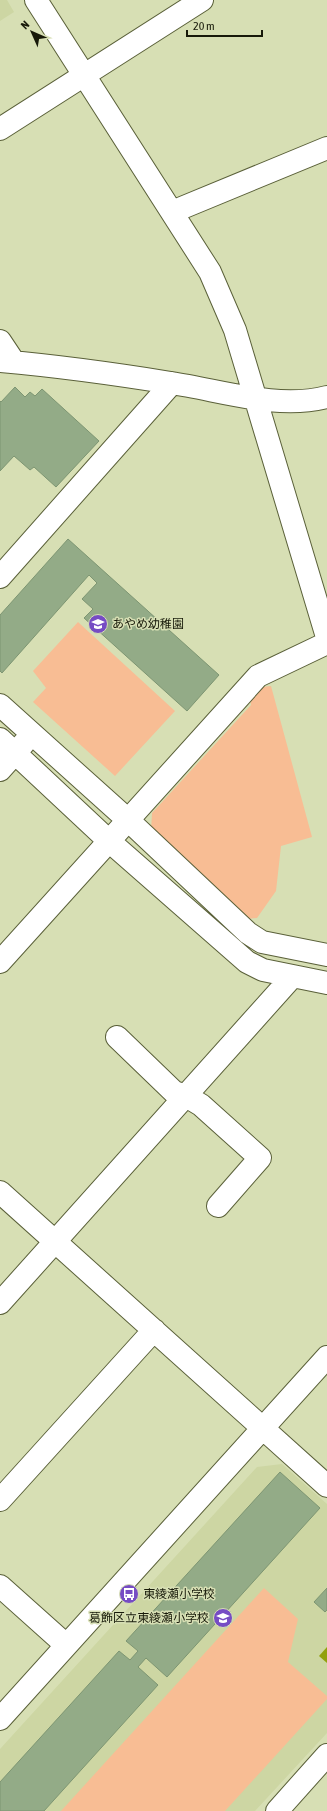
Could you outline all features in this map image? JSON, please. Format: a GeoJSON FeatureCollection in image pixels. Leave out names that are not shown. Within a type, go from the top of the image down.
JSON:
{"type":"FeatureCollection","features":[{"type":"Feature","properties":{"kind":"street"},"geometry":{"type":"LineString","coordinates":[[36,0],[83,76],[210,272],[235,330],[327,637]]}},
{"type":"Feature","properties":{"kind":"street"},"geometry":{"type":"LineString","coordinates":[[0,129],[202,0]]}},
{"type":"Feature","properties":{"kind":"street"},"geometry":{"type":"LineString","coordinates":[[172,212],[324,154]]}},
{"type":"Feature","properties":{"kind":"street"},"geometry":{"type":"LineString","coordinates":[[0,341],[7,362],[172,383],[256,399],[292,401],[327,397]]}},
{"type":"Feature","properties":{"kind":"street"},"geometry":{"type":"LineString","coordinates":[[0,577],[172,383]]}},
{"type":"Feature","properties":{"kind":"street"},"geometry":{"type":"LineString","coordinates":[[0,962],[258,676],[327,643]]}},
{"type":"Feature","properties":{"kind":"street"},"geometry":{"type":"LineString","coordinates":[[0,706],[128,820],[248,933],[262,942],[327,955]]}},
{"type":"Feature","properties":{"kind":"street"},"geometry":{"type":"LineString","coordinates":[[0,770],[8,746],[31,734]]}},
{"type":"Feature","properties":{"kind":"street"},"geometry":{"type":"LineString","coordinates":[[8,746],[109,841],[246,962],[263,970],[327,983]]}},
{"type":"Feature","properties":{"kind":"street"},"geometry":{"type":"LineString","coordinates":[[0,1303],[292,977]]}},
{"type":"Feature","properties":{"kind":"street"},"geometry":{"type":"LineString","coordinates":[[117,1037],[174,1092],[186,1096],[201,1105],[260,1158],[218,1206]]}},
{"type":"Feature","properties":{"kind":"street"},"geometry":{"type":"LineString","coordinates":[[0,1192],[327,1486]]}},
{"type":"Feature","properties":{"kind":"street"},"geometry":{"type":"LineString","coordinates":[[0,1500],[154,1330]]}},
{"type":"Feature","properties":{"kind":"street"},"geometry":{"type":"LineString","coordinates":[[0,1719],[327,1357]]}},
{"type":"Feature","properties":{"kind":"street"},"geometry":{"type":"LineString","coordinates":[[0,1586],[66,1645]]}},
{"type":"Feature","properties":{"kind":"street"},"geometry":{"type":"LineString","coordinates":[[277,1811],[327,1755]]}},
{"type":"Feature","properties":{"kind":"shaded area"},"geometry":{"type":"Polygon","coordinates":[[[0,0],[7,0],[14,12],[0,21],[0,0]]]}},
{"type":"Feature","properties":{"kind":"shaded area"},"geometry":{"type":"Polygon","coordinates":[[[78,622],[175,711],[115,776],[33,702],[46,688],[33,671],[78,622]]]}},
{"type":"Feature","properties":{"kind":"shaded area"},"geometry":{"type":"Polygon","coordinates":[[[271,686],[312,837],[281,846],[276,891],[257,918],[246,919],[151,831],[152,813],[251,705],[250,700],[262,687],[271,686]]]}},
{"type":"Feature","properties":{"kind":"shaded area","name":"葛飾区立東綾瀬小学校"},"geometry":{"type":"Polygon","coordinates":[[[282,1464],[327,1504],[327,1733],[255,1811],[0,1811],[0,1749],[257,1467],[282,1464]]]}},
{"type":"Feature","properties":{"kind":"shaded area"},"geometry":{"type":"Polygon","coordinates":[[[264,1588],[298,1619],[288,1662],[327,1696],[327,1699],[225,1811],[61,1811],[264,1588]]]}},
{"type":"Feature","properties":{"kind":"shaded area"},"geometry":{"type":"Polygon","coordinates":[[[327,1647],[327,1663],[319,1656],[327,1647]]]}},
{"type":"Feature","properties":{"kind":"building"},"geometry":{"type":"Polygon","coordinates":[[[15,387],[25,397],[30,392],[35,396],[42,389],[99,441],[56,487],[34,467],[30,470],[14,456],[0,471],[0,401],[1,402],[15,387]]]}},
{"type":"Feature","properties":{"kind":"building"},"geometry":{"type":"Polygon","coordinates":[[[68,539],[219,675],[187,711],[84,618],[93,609],[82,599],[97,583],[89,575],[2,673],[0,671],[0,615],[68,539]]]}},
{"type":"Feature","properties":{"kind":"building"},"geometry":{"type":"Polygon","coordinates":[[[280,1472],[320,1508],[167,1677],[146,1658],[138,1667],[158,1685],[44,1811],[0,1811],[0,1782],[119,1651],[130,1660],[138,1651],[126,1641],[280,1472]]]}},
{"type":"Feature","properties":{"kind":"building"},"geometry":{"type":"Polygon","coordinates":[[[327,1588],[327,1610],[325,1612],[314,1602],[327,1588]]]}},
{"type":"Feature","properties":{"kind":"place","name":"あやめ幼稚園"},"geometry":{"type":"Point","coordinates":[98,624]}},
{"type":"Feature","properties":{"kind":"place","name":"東綾瀬小学校"},"geometry":{"type":"Point","coordinates":[129,1594]}},
{"type":"Feature","properties":{"kind":"place","name":"葛飾区立東綾瀬小学校"},"geometry":{"type":"Point","coordinates":[223,1618]}}]}
